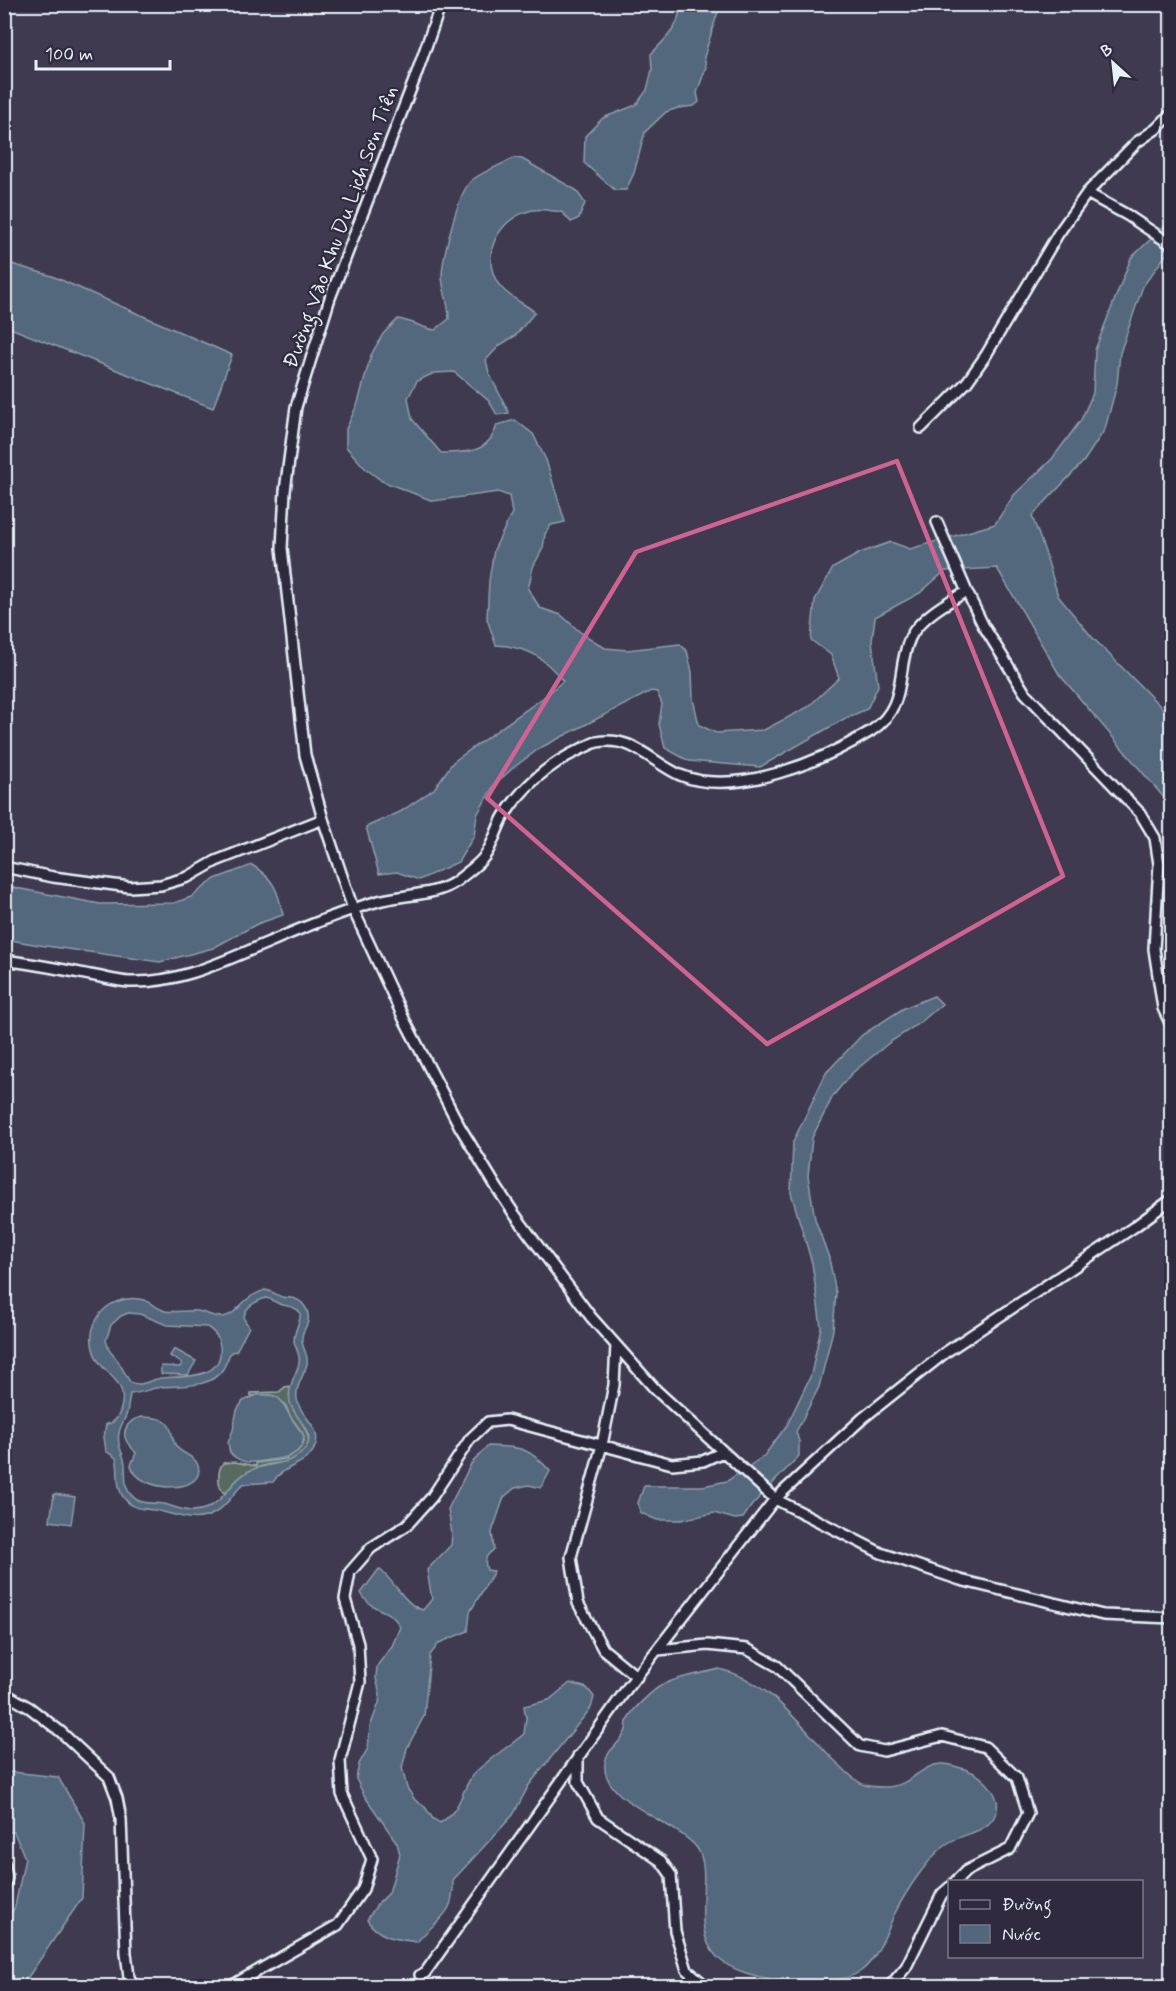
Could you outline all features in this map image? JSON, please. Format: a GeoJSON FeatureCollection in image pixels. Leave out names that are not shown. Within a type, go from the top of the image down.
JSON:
{"type":"FeatureCollection","features":[{"type":"Feature","properties":{"kind":"street","name":"Đường Vào Khu Du Lịch Sơn Tiên"},"geometry":{"type":"LineString","coordinates":[[441,4],[411,89],[330,298],[296,407],[285,491],[282,548],[305,755],[323,819],[353,909],[404,1019],[466,1138],[497,1188],[537,1245],[591,1317],[656,1390],[775,1499],[881,1553],[960,1580],[1103,1615],[1172,1618]]}},
{"type":"Feature","properties":{"kind":"street"},"geometry":{"type":"LineString","coordinates":[[921,428],[967,382],[986,355],[1058,234],[1087,193],[1137,142],[1156,129],[1172,113]]}},
{"type":"Feature","properties":{"kind":"street"},"geometry":{"type":"LineString","coordinates":[[1087,193],[1172,244]]}},
{"type":"Feature","properties":{"kind":"street"},"geometry":{"type":"LineString","coordinates":[[937,522],[984,626],[1025,693],[1140,813],[1155,838],[1159,864],[1154,949],[1163,1008],[1172,1027]]}},
{"type":"Feature","properties":{"kind":"street"},"geometry":{"type":"LineString","coordinates":[[4,960],[130,982],[171,978],[207,968],[289,933],[378,900],[418,895],[454,884],[484,857],[504,817],[530,783],[565,756],[597,742],[627,742],[680,775],[705,781],[737,781],[816,761],[872,730],[881,721],[896,700],[911,636],[918,626],[935,611],[960,594],[968,592]]}},
{"type":"Feature","properties":{"kind":"street"},"geometry":{"type":"LineString","coordinates":[[4,867],[53,877],[130,887],[161,885],[188,877],[237,853],[323,819]]}},
{"type":"Feature","properties":{"kind":"street"},"geometry":{"type":"LineString","coordinates":[[420,1976],[425,1973],[578,1756],[775,1499],[863,1418],[945,1352],[1172,1200]]}},
{"type":"Feature","properties":{"kind":"street"},"geometry":{"type":"LineString","coordinates":[[616,1345],[614,1385],[602,1445],[571,1557],[578,1603],[603,1648],[637,1677]]}},
{"type":"Feature","properties":{"kind":"street"},"geometry":{"type":"LineString","coordinates":[[231,1986],[338,1925],[363,1889],[372,1860],[342,1794],[340,1760],[360,1682],[358,1644],[345,1599],[350,1572],[371,1548],[407,1525],[432,1497],[470,1439],[489,1422],[507,1420],[672,1464],[703,1461],[723,1452]]}},
{"type":"Feature","properties":{"kind":"street"},"geometry":{"type":"LineString","coordinates":[[658,1650],[707,1645],[747,1649],[777,1666],[860,1746],[884,1751],[942,1736],[986,1747],[1017,1778],[1028,1813],[1010,1849],[966,1871],[956,1880]]}},
{"type":"Feature","properties":{"kind":"street"},"geometry":{"type":"LineString","coordinates":[[4,1693],[30,1708],[61,1732],[109,1778],[117,1798],[121,1819],[126,1953],[129,1977],[133,1986]]}},
{"type":"Feature","properties":{"kind":"street"},"geometry":{"type":"LineString","coordinates":[[578,1756],[578,1782],[598,1818],[661,1861],[671,1875],[675,1931],[687,1970],[706,1986]]}},
{"type":"Feature","properties":{"kind":"street"},"geometry":{"type":"LineString","coordinates":[[4,1863],[8,1877],[4,1890]]}},
{"type":"Feature","properties":{"kind":"street"},"geometry":{"type":"LineString","coordinates":[[890,1986],[906,1967],[942,1894],[948,1889]]}},
{"type":"Feature","properties":{"kind":"highlighted area"},"geometry":{"type":"Polygon","coordinates":[[[897,461],[1063,876],[767,1044],[487,798],[636,552],[897,461]]]}},
{"type":"Feature","properties":{"kind":"green space"},"geometry":{"type":"Polygon","coordinates":[[[291,1386],[292,1405],[306,1431],[309,1439],[308,1447],[289,1461],[266,1465],[248,1472],[225,1494],[220,1487],[219,1479],[223,1463],[235,1462],[256,1466],[256,1463],[285,1459],[298,1451],[304,1441],[302,1432],[290,1416],[285,1404],[271,1395],[251,1396],[251,1393],[279,1392],[291,1386]]]}},
{"type":"Feature","properties":{"kind":"water"},"geometry":{"type":"Polygon","coordinates":[[[678,5],[720,5],[704,57],[706,67],[697,93],[699,102],[694,106],[666,112],[645,132],[634,173],[626,190],[615,190],[584,163],[585,136],[603,118],[636,105],[647,90],[652,70],[651,54],[675,25],[678,19],[678,5]]]}},
{"type":"Feature","properties":{"kind":"water"},"geometry":{"type":"Polygon","coordinates":[[[514,158],[522,159],[576,190],[585,203],[579,218],[571,222],[558,211],[533,210],[521,214],[501,230],[494,241],[491,254],[496,280],[508,294],[535,312],[515,336],[500,345],[486,360],[489,373],[509,413],[497,415],[489,401],[454,372],[434,373],[417,381],[408,398],[412,419],[441,453],[476,450],[489,441],[497,425],[515,420],[533,434],[546,460],[565,522],[551,525],[545,534],[543,548],[533,567],[528,589],[540,608],[561,615],[580,632],[605,648],[627,650],[680,644],[687,651],[692,672],[693,699],[699,725],[716,733],[764,730],[808,707],[839,678],[831,655],[811,640],[815,600],[833,568],[860,553],[891,542],[910,549],[995,524],[1014,495],[1052,459],[1081,420],[1093,393],[1095,350],[1131,258],[1171,220],[1171,248],[1143,286],[1120,353],[1117,384],[1105,429],[1084,461],[1032,516],[1058,596],[1092,637],[1171,717],[1171,806],[1059,674],[997,568],[945,571],[920,593],[875,617],[872,641],[878,686],[867,709],[844,719],[760,767],[689,761],[665,748],[659,724],[662,704],[657,692],[651,691],[540,748],[513,768],[494,785],[477,815],[474,836],[458,862],[419,880],[397,872],[379,874],[366,827],[400,812],[434,789],[453,762],[563,681],[549,665],[534,654],[517,648],[496,645],[487,619],[489,581],[494,550],[512,513],[509,496],[498,492],[433,501],[382,481],[365,468],[346,447],[346,429],[358,403],[371,355],[383,334],[398,319],[435,330],[449,319],[442,277],[448,241],[461,197],[472,180],[514,158]]]}},
{"type":"Feature","properties":{"kind":"water"},"geometry":{"type":"Polygon","coordinates":[[[5,262],[52,276],[232,355],[213,408],[5,326],[5,262]]]}},
{"type":"Feature","properties":{"kind":"water"},"geometry":{"type":"Polygon","coordinates":[[[252,865],[274,886],[283,915],[257,924],[213,948],[160,962],[5,939],[5,886],[100,904],[174,903],[191,897],[215,879],[252,865]]]}},
{"type":"Feature","properties":{"kind":"water"},"geometry":{"type":"Polygon","coordinates":[[[934,996],[942,1004],[851,1074],[833,1096],[812,1138],[808,1176],[815,1219],[829,1258],[836,1293],[833,1330],[819,1387],[796,1432],[799,1441],[799,1456],[752,1505],[743,1518],[735,1519],[714,1513],[681,1520],[657,1520],[641,1513],[638,1503],[644,1486],[703,1486],[727,1481],[764,1456],[787,1425],[811,1375],[821,1327],[812,1263],[791,1193],[793,1142],[826,1073],[862,1035],[904,1008],[934,996]]]}},
{"type":"Feature","properties":{"kind":"water"},"geometry":{"type":"Polygon","coordinates":[[[265,1290],[299,1300],[308,1313],[308,1321],[302,1338],[307,1364],[298,1385],[297,1399],[317,1437],[313,1451],[308,1457],[277,1476],[273,1482],[243,1484],[222,1508],[207,1517],[188,1518],[131,1505],[120,1490],[116,1458],[106,1451],[104,1437],[106,1424],[115,1420],[121,1410],[122,1392],[98,1361],[93,1350],[92,1331],[97,1319],[111,1305],[130,1299],[144,1300],[165,1311],[197,1311],[223,1317],[231,1314],[251,1297],[265,1290]],[[266,1298],[248,1308],[244,1319],[249,1327],[236,1351],[231,1352],[223,1369],[211,1380],[195,1385],[158,1388],[130,1394],[119,1440],[125,1465],[126,1486],[137,1500],[185,1510],[201,1510],[218,1501],[236,1480],[247,1472],[286,1462],[305,1449],[309,1437],[292,1408],[289,1396],[298,1368],[299,1354],[294,1341],[300,1314],[292,1307],[266,1298]],[[128,1313],[111,1325],[106,1340],[109,1350],[130,1382],[142,1384],[162,1378],[191,1376],[209,1371],[216,1365],[220,1357],[220,1346],[216,1335],[207,1327],[167,1325],[140,1314],[128,1313]]]}},
{"type":"Feature","properties":{"kind":"water"},"geometry":{"type":"Polygon","coordinates":[[[174,1349],[196,1361],[188,1375],[161,1374],[161,1366],[180,1367],[182,1363],[170,1356],[174,1349]]]}},
{"type":"Feature","properties":{"kind":"water"},"geometry":{"type":"Polygon","coordinates":[[[257,1395],[275,1396],[281,1401],[304,1436],[303,1443],[297,1452],[281,1458],[253,1462],[239,1460],[230,1453],[228,1443],[237,1410],[243,1401],[257,1395]]]}},
{"type":"Feature","properties":{"kind":"water"},"geometry":{"type":"Polygon","coordinates":[[[142,1417],[158,1419],[168,1424],[176,1446],[197,1463],[198,1473],[194,1481],[172,1487],[159,1486],[146,1482],[136,1475],[131,1465],[136,1453],[127,1442],[125,1432],[131,1422],[142,1417]]]}},
{"type":"Feature","properties":{"kind":"water"},"geometry":{"type":"Polygon","coordinates":[[[488,1446],[515,1448],[529,1452],[550,1471],[541,1488],[529,1485],[515,1488],[504,1497],[492,1532],[494,1550],[487,1556],[486,1561],[487,1570],[494,1571],[470,1612],[468,1631],[439,1643],[430,1655],[424,1716],[407,1748],[402,1768],[407,1788],[415,1800],[440,1823],[452,1813],[476,1771],[524,1734],[526,1718],[524,1706],[549,1700],[570,1683],[587,1688],[594,1697],[591,1708],[529,1785],[513,1815],[453,1880],[451,1902],[444,1915],[417,1942],[402,1940],[377,1931],[367,1920],[376,1906],[389,1893],[400,1854],[397,1843],[364,1795],[356,1779],[359,1764],[368,1748],[370,1727],[379,1703],[377,1666],[392,1646],[400,1627],[396,1620],[371,1604],[361,1593],[379,1569],[405,1598],[423,1610],[432,1599],[427,1570],[451,1545],[452,1534],[448,1509],[471,1464],[488,1446]]]}},
{"type":"Feature","properties":{"kind":"water"},"geometry":{"type":"Polygon","coordinates":[[[54,1494],[75,1497],[71,1524],[50,1521],[54,1494]]]}},
{"type":"Feature","properties":{"kind":"water"},"geometry":{"type":"Polygon","coordinates":[[[719,1669],[752,1682],[767,1693],[846,1772],[862,1784],[876,1787],[894,1786],[926,1768],[943,1764],[979,1776],[990,1787],[997,1799],[996,1813],[987,1825],[945,1845],[931,1859],[905,1895],[873,1959],[861,1971],[848,1977],[809,1982],[766,1978],[729,1966],[717,1957],[704,1931],[704,1872],[697,1848],[674,1829],[627,1800],[615,1789],[607,1777],[606,1758],[624,1735],[630,1715],[644,1700],[670,1681],[719,1669]]]}},
{"type":"Feature","properties":{"kind":"water"},"geometry":{"type":"Polygon","coordinates":[[[5,1773],[58,1777],[85,1823],[82,1898],[22,1986],[4,1986],[5,1922],[15,1907],[25,1858],[14,1832],[5,1832],[5,1773]]]}}]}
